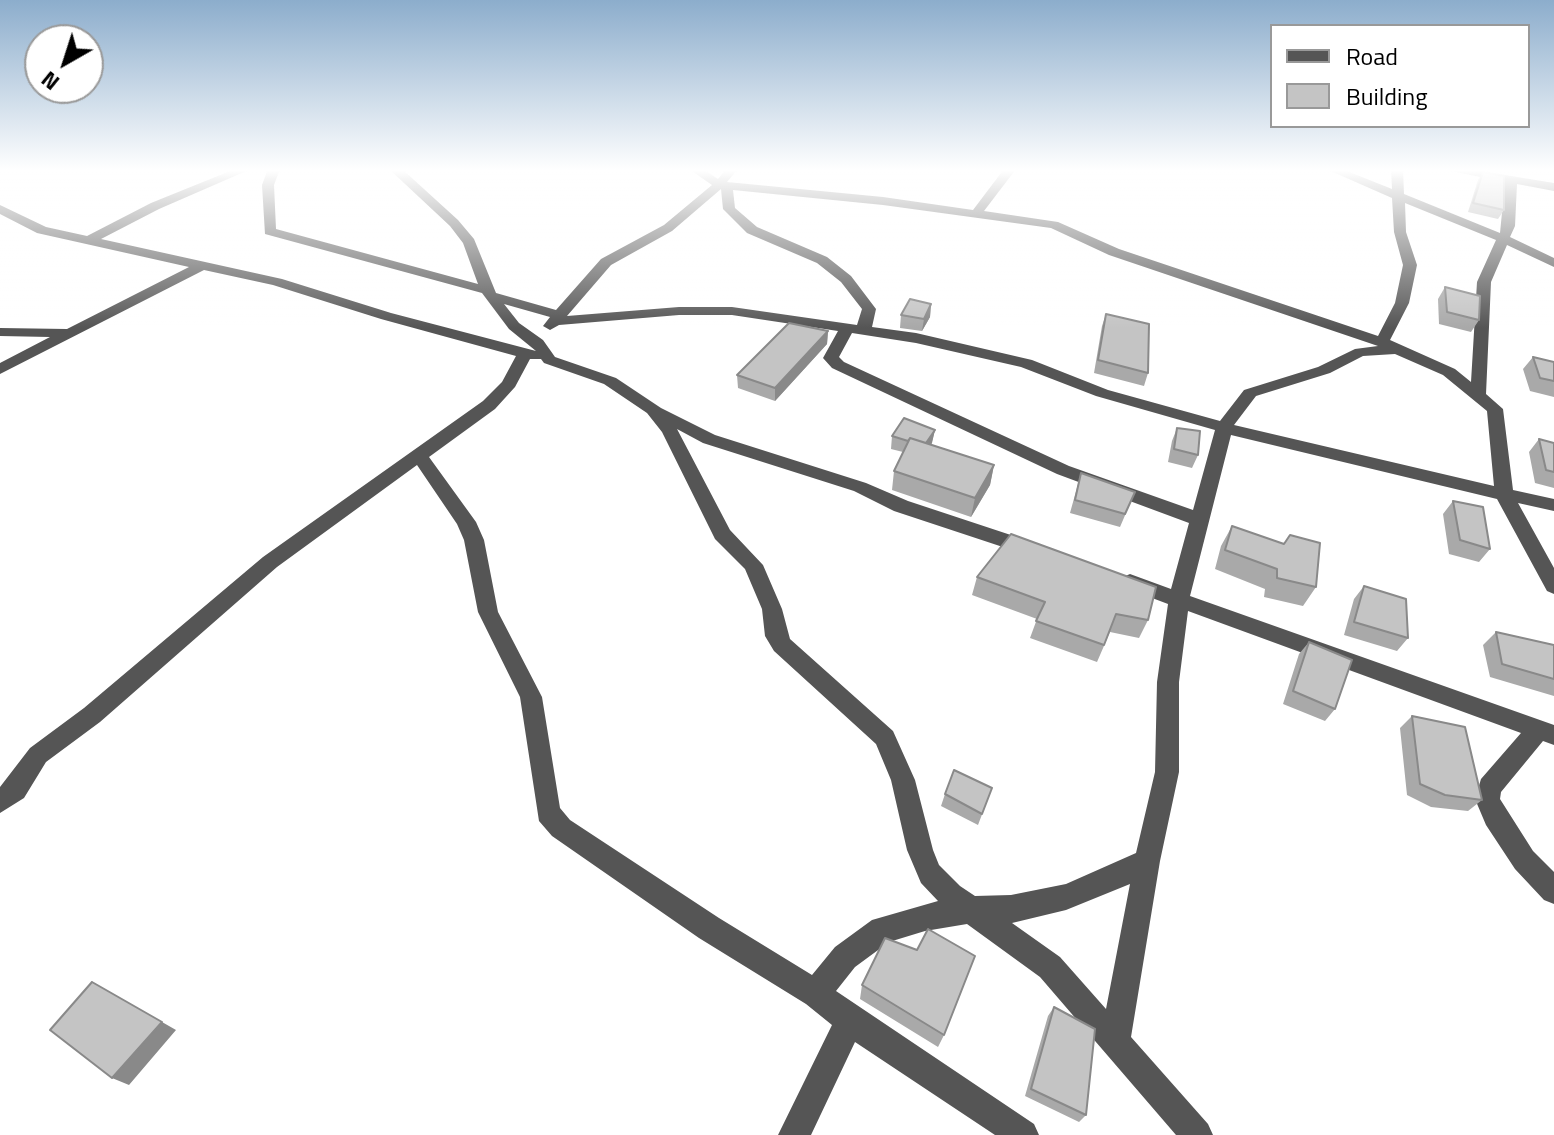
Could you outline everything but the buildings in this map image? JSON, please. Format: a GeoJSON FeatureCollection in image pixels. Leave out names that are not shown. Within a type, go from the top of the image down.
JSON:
{"type":"FeatureCollection","features":[{"type":"Feature","properties":{"kind":"street"},"geometry":{"type":"LineString","coordinates":[[26,222],[42,230],[277,282],[386,316],[530,351],[610,381],[653,409],[709,439],[860,487],[901,506],[1054,557]]}},
{"type":"Feature","properties":{"kind":"street"},"geometry":{"type":"LineString","coordinates":[[90,240],[124,222]]}},
{"type":"Feature","properties":{"kind":"street"},"geometry":{"type":"LineString","coordinates":[[268,222],[270,231],[488,293],[556,318],[708,310],[943,343],[1026,363],[1102,393],[1224,427],[1554,505]]}},
{"type":"Feature","properties":{"kind":"street"},"geometry":{"type":"LineString","coordinates":[[453,222],[469,242],[488,293],[530,351]]}},
{"type":"Feature","properties":{"kind":"street"},"geometry":{"type":"LineString","coordinates":[[5,791],[47,746],[92,715],[270,562],[500,395],[556,318],[606,262],[676,222]]}},
{"type":"Feature","properties":{"kind":"street"},"geometry":{"type":"LineString","coordinates":[[743,222],[752,230],[822,260],[846,279],[869,309],[831,358],[838,365],[1063,470],[1200,520]]}},
{"type":"Feature","properties":{"kind":"street"},"geometry":{"type":"LineString","coordinates":[[1032,222],[1054,225],[1114,252],[1381,342],[1449,372],[1495,409],[1504,495],[1554,586]]}},
{"type":"Feature","properties":{"kind":"street"},"geometry":{"type":"LineString","coordinates":[[1381,342],[1402,303],[1410,265],[1399,222]]}},
{"type":"Feature","properties":{"kind":"street"},"geometry":{"type":"LineString","coordinates":[[1460,222],[1554,263]]}},
{"type":"Feature","properties":{"kind":"street"},"geometry":{"type":"LineString","coordinates":[[1478,396],[1484,282],[1510,222]]}},
{"type":"Feature","properties":{"kind":"street"},"geometry":{"type":"LineString","coordinates":[[0,369],[203,265]]}},
{"type":"Feature","properties":{"kind":"street"},"geometry":{"type":"LineString","coordinates":[[0,332],[71,333]]}},
{"type":"Feature","properties":{"kind":"street"},"geometry":{"type":"LineString","coordinates":[[1115,1042],[1147,861],[1167,772],[1168,682],[1179,599],[1224,427],[1250,393],[1324,370],[1360,352],[1397,349]]}},
{"type":"Feature","properties":{"kind":"street"},"geometry":{"type":"LineString","coordinates":[[653,409],[670,431],[722,534],[753,565],[772,609],[776,636],[782,645],[885,738],[903,780],[920,850],[930,874],[950,895],[1050,967],[1197,1135]]}},
{"type":"Feature","properties":{"kind":"street"},"geometry":{"type":"LineString","coordinates":[[418,454],[466,522],[474,540],[488,612],[531,697],[548,813],[561,828],[816,994],[850,1021],[1023,1135]]}},
{"type":"Feature","properties":{"kind":"street"},"geometry":{"type":"LineString","coordinates":[[1109,575],[1546,732],[1490,787],[1487,799],[1495,817],[1524,860],[1554,891]]}},
{"type":"Feature","properties":{"kind":"street"},"geometry":{"type":"LineString","coordinates":[[816,994],[845,957],[882,930],[925,917],[971,910],[1011,909],[1066,897],[1104,883],[1147,861]]}},
{"type":"Feature","properties":{"kind":"street"},"geometry":{"type":"LineString","coordinates":[[794,1135],[850,1021]]}}]}
